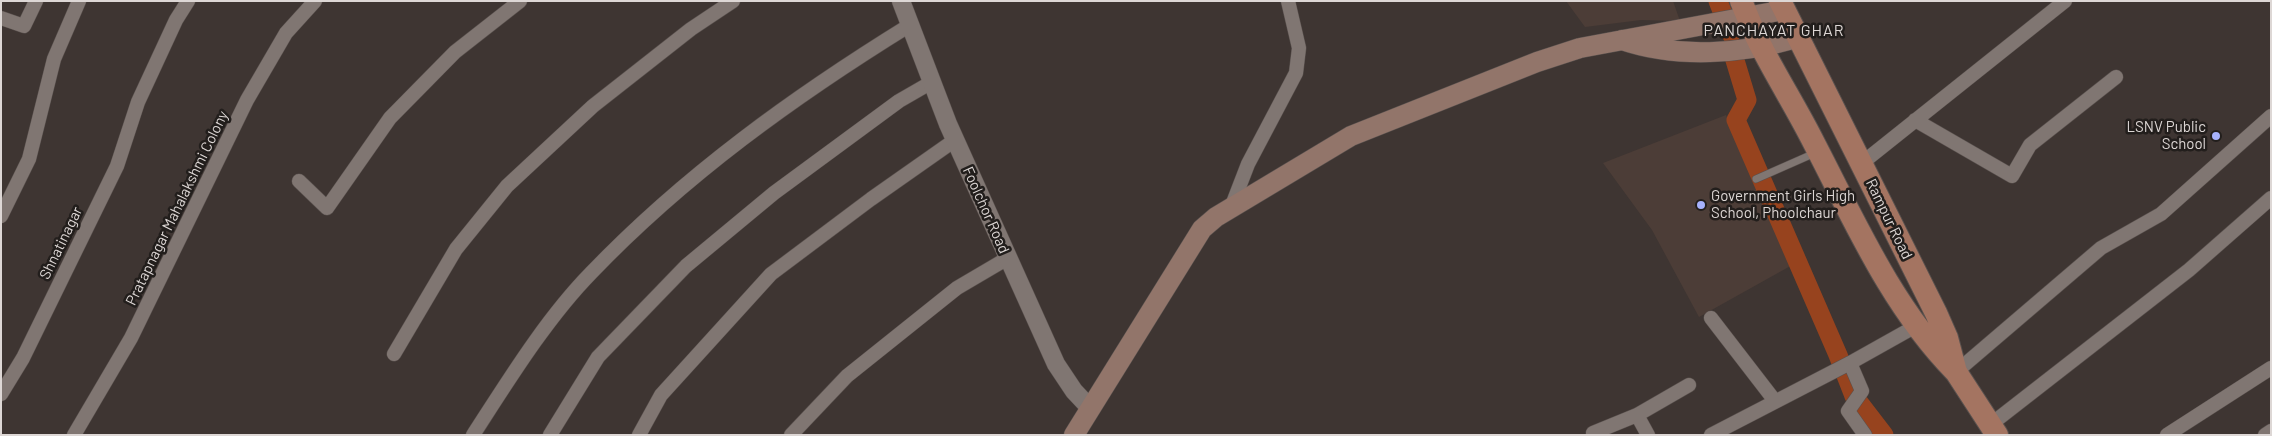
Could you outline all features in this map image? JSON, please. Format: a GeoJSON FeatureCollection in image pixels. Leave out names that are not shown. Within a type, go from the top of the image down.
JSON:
{"type":"FeatureCollection","features":[{"type":"Feature","properties":{"kind":"main road"},"geometry":{"type":"LineString","coordinates":[[1074,435],[1202,229],[1216,216],[1351,136],[1537,62],[1580,48],[1622,40],[1744,9],[1783,4]]}},
{"type":"Feature","properties":{"kind":"main road","name":"Rampur Road"},"geometry":{"type":"LineString","coordinates":[[1783,4],[1798,38],[1948,338],[1956,372],[1994,430]]}},
{"type":"Feature","properties":{"kind":"main road"},"geometry":{"type":"LineString","coordinates":[[1744,9],[1762,48],[1819,151],[1880,268],[1930,346],[1956,372]]}},
{"type":"Feature","properties":{"kind":"main road"},"geometry":{"type":"LineString","coordinates":[[1622,40],[1650,50],[1716,52],[1762,48],[1798,38]]}},
{"type":"Feature","properties":{"kind":"street"},"geometry":{"type":"LineString","coordinates":[[1,18],[24,26],[36,1]]}},
{"type":"Feature","properties":{"kind":"street"},"geometry":{"type":"LineString","coordinates":[[1,216],[29,159],[54,58],[79,1]]}},
{"type":"Feature","properties":{"kind":"street","name":"Shnatinagar"},"geometry":{"type":"LineString","coordinates":[[1,394],[23,358],[117,166],[138,102],[176,20],[188,1]]}},
{"type":"Feature","properties":{"kind":"street","name":"Pratapnagar Mahalakshmi Colony"},"geometry":{"type":"LineString","coordinates":[[74,435],[131,338],[247,100],[286,33],[315,1]]}},
{"type":"Feature","properties":{"kind":"street"},"geometry":{"type":"LineString","coordinates":[[299,181],[327,208],[390,118],[455,52],[520,1]]}},
{"type":"Feature","properties":{"kind":"street"},"geometry":{"type":"LineString","coordinates":[[394,354],[456,249],[507,186],[593,106],[691,29],[733,1]]}},
{"type":"Feature","properties":{"kind":"street","name":"Foolchor Road"},"geometry":{"type":"LineString","coordinates":[[901,1],[955,140],[1056,364],[1074,391],[1090,408]]}},
{"type":"Feature","properties":{"kind":"street"},"geometry":{"type":"LineString","coordinates":[[1231,208],[1248,164],[1296,73],[1299,48],[1288,1]]}},
{"type":"Feature","properties":{"kind":"street"},"geometry":{"type":"LineString","coordinates":[[1862,163],[2065,1]]}},
{"type":"Feature","properties":{"kind":"street"},"geometry":{"type":"LineString","coordinates":[[473,435],[528,351],[590,274],[672,195],[778,112],[845,65],[910,25]]}},
{"type":"Feature","properties":{"kind":"street"},"geometry":{"type":"LineString","coordinates":[[1915,120],[2012,176],[2030,145],[2116,77]]}},
{"type":"Feature","properties":{"kind":"street"},"geometry":{"type":"LineString","coordinates":[[550,435],[598,358],[686,266],[774,193],[899,101],[932,82]]}},
{"type":"Feature","properties":{"kind":"street"},"geometry":{"type":"LineString","coordinates":[[1956,372],[2101,248],[2161,214],[2271,116]]}},
{"type":"Feature","properties":{"kind":"street"},"geometry":{"type":"LineString","coordinates":[[639,435],[661,395],[771,274],[871,199],[955,140]]}},
{"type":"Feature","properties":{"kind":"street"},"geometry":{"type":"LineString","coordinates":[[1994,430],[2189,270],[2271,198]]}},
{"type":"Feature","properties":{"kind":"street"},"geometry":{"type":"LineString","coordinates":[[791,435],[847,376],[957,288],[1008,258]]}},
{"type":"Feature","properties":{"kind":"street"},"geometry":{"type":"LineString","coordinates":[[1711,318],[1775,401]]}},
{"type":"Feature","properties":{"kind":"street"},"geometry":{"type":"LineString","coordinates":[[1711,435],[1850,363],[1916,326]]}},
{"type":"Feature","properties":{"kind":"street"},"geometry":{"type":"LineString","coordinates":[[1850,363],[1862,391],[1848,411],[1865,435]]}},
{"type":"Feature","properties":{"kind":"street"},"geometry":{"type":"LineString","coordinates":[[2167,435],[2271,368]]}},
{"type":"Feature","properties":{"kind":"street"},"geometry":{"type":"LineString","coordinates":[[1593,433],[1636,415],[1689,385]]}},
{"type":"Feature","properties":{"kind":"street"},"geometry":{"type":"LineString","coordinates":[[1636,415],[1648,435]]}},
{"type":"Feature","properties":{"kind":"street"},"geometry":{"type":"LineString","coordinates":[[2265,435],[2271,431]]}},
{"type":"Feature","properties":{"kind":"lane"},"geometry":{"type":"LineString","coordinates":[[1756,179],[1819,151]]}},
{"type":"Feature","properties":{"kind":"shaded area"},"geometry":{"type":"Polygon","coordinates":[[[1566,1],[1673,1],[1680,21],[1641,20],[1585,27],[1566,1]]]}},
{"type":"Feature","properties":{"kind":"shaded area","name":"Government Girls High School, Phoolchaur"},"geometry":{"type":"Polygon","coordinates":[[[1726,115],[1794,264],[1699,317],[1652,230],[1603,163],[1726,115]]]}},
{"type":"Feature","properties":{"kind":"waterway"},"geometry":{"type":"LineString","coordinates":[[1718,1],[1731,34]]}},
{"type":"Feature","properties":{"kind":"waterway"},"geometry":{"type":"LineString","coordinates":[[1734,57],[1747,100],[1736,120],[1854,396],[1884,435]]}},
{"type":"Feature","properties":{"kind":"place","name":"LSNV Public School"},"geometry":{"type":"Point","coordinates":[2216,136]}},
{"type":"Feature","properties":{"kind":"place","name":"Government Girls High School, Phoolchaur"},"geometry":{"type":"Point","coordinates":[1701,205]}},
{"type":"Feature","properties":{"kind":"district","name":"PANCHAYAT GHAR"},"geometry":{"type":"Point","coordinates":[1774,31]}}]}
